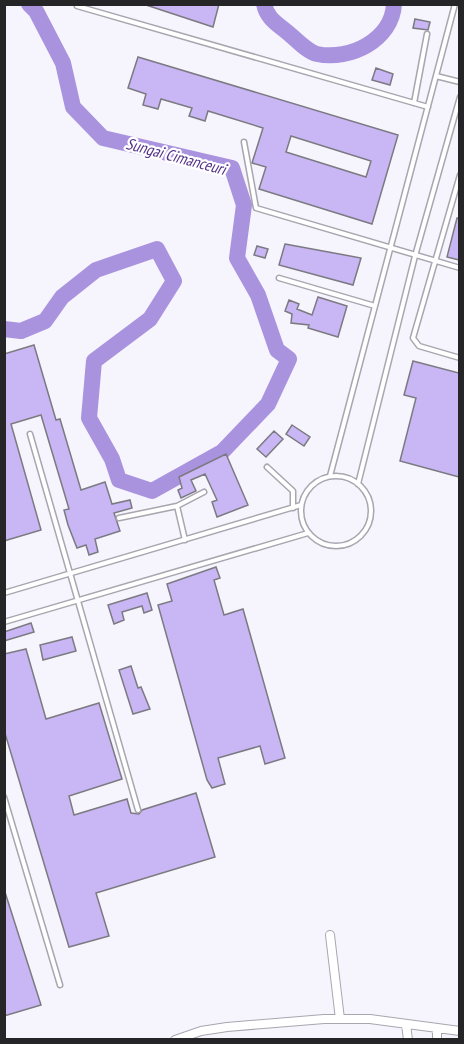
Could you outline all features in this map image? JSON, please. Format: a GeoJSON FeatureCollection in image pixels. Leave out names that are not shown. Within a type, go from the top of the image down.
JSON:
{"type":"FeatureCollection","features":[{"type":"Feature","properties":{"kind":"street"},"geometry":{"type":"LineString","coordinates":[[330,935],[340,1019]]}},
{"type":"Feature","properties":{"kind":"street"},"geometry":{"type":"LineString","coordinates":[[175,1040],[201,1031],[227,1027],[340,1019],[459,1031]]}},
{"type":"Feature","properties":{"kind":"street"},"geometry":{"type":"LineString","coordinates":[[406,1024],[408,1040]]}},
{"type":"Feature","properties":{"kind":"street"},"geometry":{"type":"LineString","coordinates":[[437,1028],[437,1040]]}},
{"type":"Feature","properties":{"kind":"lane"},"geometry":{"type":"LineString","coordinates":[[330,476],[455,4]]}},
{"type":"Feature","properties":{"kind":"lane"},"geometry":{"type":"LineString","coordinates":[[77,6],[428,107]]}},
{"type":"Feature","properties":{"kind":"lane"},"geometry":{"type":"LineString","coordinates":[[414,103],[427,34]]}},
{"type":"Feature","properties":{"kind":"lane"},"geometry":{"type":"LineString","coordinates":[[436,76],[459,82]]}},
{"type":"Feature","properties":{"kind":"lane"},"geometry":{"type":"LineString","coordinates":[[358,484],[415,256],[459,97]]}},
{"type":"Feature","properties":{"kind":"lane"},"geometry":{"type":"LineString","coordinates":[[244,142],[256,208],[459,268]]}},
{"type":"Feature","properties":{"kind":"lane"},"geometry":{"type":"LineString","coordinates":[[459,175],[414,341],[419,346],[459,358]]}},
{"type":"Feature","properties":{"kind":"lane"},"geometry":{"type":"LineString","coordinates":[[279,278],[375,306]]}},
{"type":"Feature","properties":{"kind":"lane"},"geometry":{"type":"LineString","coordinates":[[30,434],[138,810]]}},
{"type":"Feature","properties":{"kind":"lane"},"geometry":{"type":"LineString","coordinates":[[267,466],[293,491],[293,508]]}},
{"type":"Feature","properties":{"kind":"lane"},"geometry":{"type":"LineString","coordinates":[[330,476],[345,477],[358,484],[368,495],[371,510],[368,524],[360,537],[348,544],[333,547],[319,543],[308,533],[301,520],[300,506],[306,492],[316,481],[330,476]]}},
{"type":"Feature","properties":{"kind":"lane"},"geometry":{"type":"LineString","coordinates":[[119,518],[177,506],[204,492]]}},
{"type":"Feature","properties":{"kind":"lane"},"geometry":{"type":"LineString","coordinates":[[177,506],[185,540]]}},
{"type":"Feature","properties":{"kind":"lane"},"geometry":{"type":"LineString","coordinates":[[4,593],[300,506]]}},
{"type":"Feature","properties":{"kind":"lane"},"geometry":{"type":"LineString","coordinates":[[4,622],[308,533]]}},
{"type":"Feature","properties":{"kind":"lane"},"geometry":{"type":"LineString","coordinates":[[4,797],[60,985]]}},
{"type":"Feature","properties":{"kind":"building"},"geometry":{"type":"Polygon","coordinates":[[[143,4],[219,4],[213,27],[143,4]]]}},
{"type":"Feature","properties":{"kind":"building"},"geometry":{"type":"Polygon","coordinates":[[[415,19],[430,22],[428,30],[413,28],[415,19]]]}},
{"type":"Feature","properties":{"kind":"building"},"geometry":{"type":"Polygon","coordinates":[[[138,57],[398,135],[372,224],[259,189],[266,167],[252,163],[263,128],[208,111],[205,121],[189,116],[192,108],[161,99],[158,109],[143,105],[146,94],[128,88],[138,57]],[[291,136],[286,152],[366,177],[371,161],[291,136]]]}},
{"type":"Feature","properties":{"kind":"building"},"geometry":{"type":"Polygon","coordinates":[[[376,68],[393,74],[390,85],[372,80],[376,68]]]}},
{"type":"Feature","properties":{"kind":"building"},"geometry":{"type":"Polygon","coordinates":[[[457,218],[459,218],[459,260],[447,257],[457,218]]]}},
{"type":"Feature","properties":{"kind":"building"},"geometry":{"type":"Polygon","coordinates":[[[285,244],[361,258],[353,285],[279,265],[285,244]]]}},
{"type":"Feature","properties":{"kind":"building"},"geometry":{"type":"Polygon","coordinates":[[[257,246],[268,249],[265,258],[254,255],[257,246]]]}},
{"type":"Feature","properties":{"kind":"building"},"geometry":{"type":"Polygon","coordinates":[[[318,297],[347,306],[338,337],[308,328],[309,325],[291,323],[292,314],[285,311],[289,300],[299,304],[297,309],[312,315],[318,297]]]}},
{"type":"Feature","properties":{"kind":"building"},"geometry":{"type":"Polygon","coordinates":[[[34,345],[56,420],[60,419],[81,490],[105,482],[112,504],[130,500],[132,508],[114,513],[120,531],[95,539],[98,552],[89,555],[86,545],[77,548],[68,525],[64,510],[69,509],[41,415],[11,424],[41,530],[4,541],[4,354],[34,345]]]}},
{"type":"Feature","properties":{"kind":"building"},"geometry":{"type":"Polygon","coordinates":[[[413,361],[459,373],[459,477],[400,461],[416,398],[404,395],[413,361]]]}},
{"type":"Feature","properties":{"kind":"building"},"geometry":{"type":"Polygon","coordinates":[[[292,425],[310,437],[304,446],[286,434],[292,425]]]}},
{"type":"Feature","properties":{"kind":"building"},"geometry":{"type":"Polygon","coordinates":[[[274,431],[283,439],[266,457],[257,449],[274,431]]]}},
{"type":"Feature","properties":{"kind":"building"},"geometry":{"type":"Polygon","coordinates":[[[226,454],[248,505],[217,517],[212,502],[217,500],[205,474],[191,480],[196,491],[181,498],[178,490],[182,488],[179,477],[226,454]]]}},
{"type":"Feature","properties":{"kind":"building"},"geometry":{"type":"Polygon","coordinates":[[[216,567],[220,578],[214,580],[224,615],[243,609],[285,758],[265,764],[260,746],[218,758],[225,784],[212,788],[207,780],[158,605],[172,601],[167,584],[216,567]]]}},
{"type":"Feature","properties":{"kind":"building"},"geometry":{"type":"Polygon","coordinates":[[[147,593],[152,610],[144,613],[142,606],[122,612],[124,620],[114,624],[108,605],[147,593]]]}},
{"type":"Feature","properties":{"kind":"building"},"geometry":{"type":"Polygon","coordinates":[[[31,623],[34,632],[4,641],[4,632],[31,623]]]}},
{"type":"Feature","properties":{"kind":"building"},"geometry":{"type":"Polygon","coordinates":[[[72,637],[76,651],[43,660],[40,645],[72,637]]]}},
{"type":"Feature","properties":{"kind":"building"},"geometry":{"type":"Polygon","coordinates":[[[26,649],[46,719],[99,703],[122,779],[69,796],[74,815],[127,799],[131,813],[139,814],[142,810],[196,793],[215,857],[96,893],[109,936],[69,947],[4,730],[4,654],[26,649]]]}},
{"type":"Feature","properties":{"kind":"building"},"geometry":{"type":"Polygon","coordinates":[[[131,666],[138,688],[141,687],[150,709],[133,714],[119,670],[131,666]]]}},
{"type":"Feature","properties":{"kind":"building"},"geometry":{"type":"Polygon","coordinates":[[[4,889],[41,1005],[4,1016],[4,889]]]}},
{"type":"Feature","properties":{"kind":"waterway","name":"Sungai Cimanceuri"},"geometry":{"type":"LineString","coordinates":[[4,329],[21,331],[45,321],[62,297],[96,270],[157,249],[174,281],[150,319],[94,361],[89,418],[112,459],[119,480],[152,491],[222,452],[268,404],[289,359],[277,350],[258,295],[237,258],[244,205],[232,168],[103,138],[73,107],[63,63],[36,11],[29,4]]}},
{"type":"Feature","properties":{"kind":"waterway","name":"Sungai Cimanceuri"},"geometry":{"type":"LineString","coordinates":[[264,4],[272,20],[305,48],[313,53],[330,55],[355,51],[367,45],[386,28],[394,4]]}}]}
